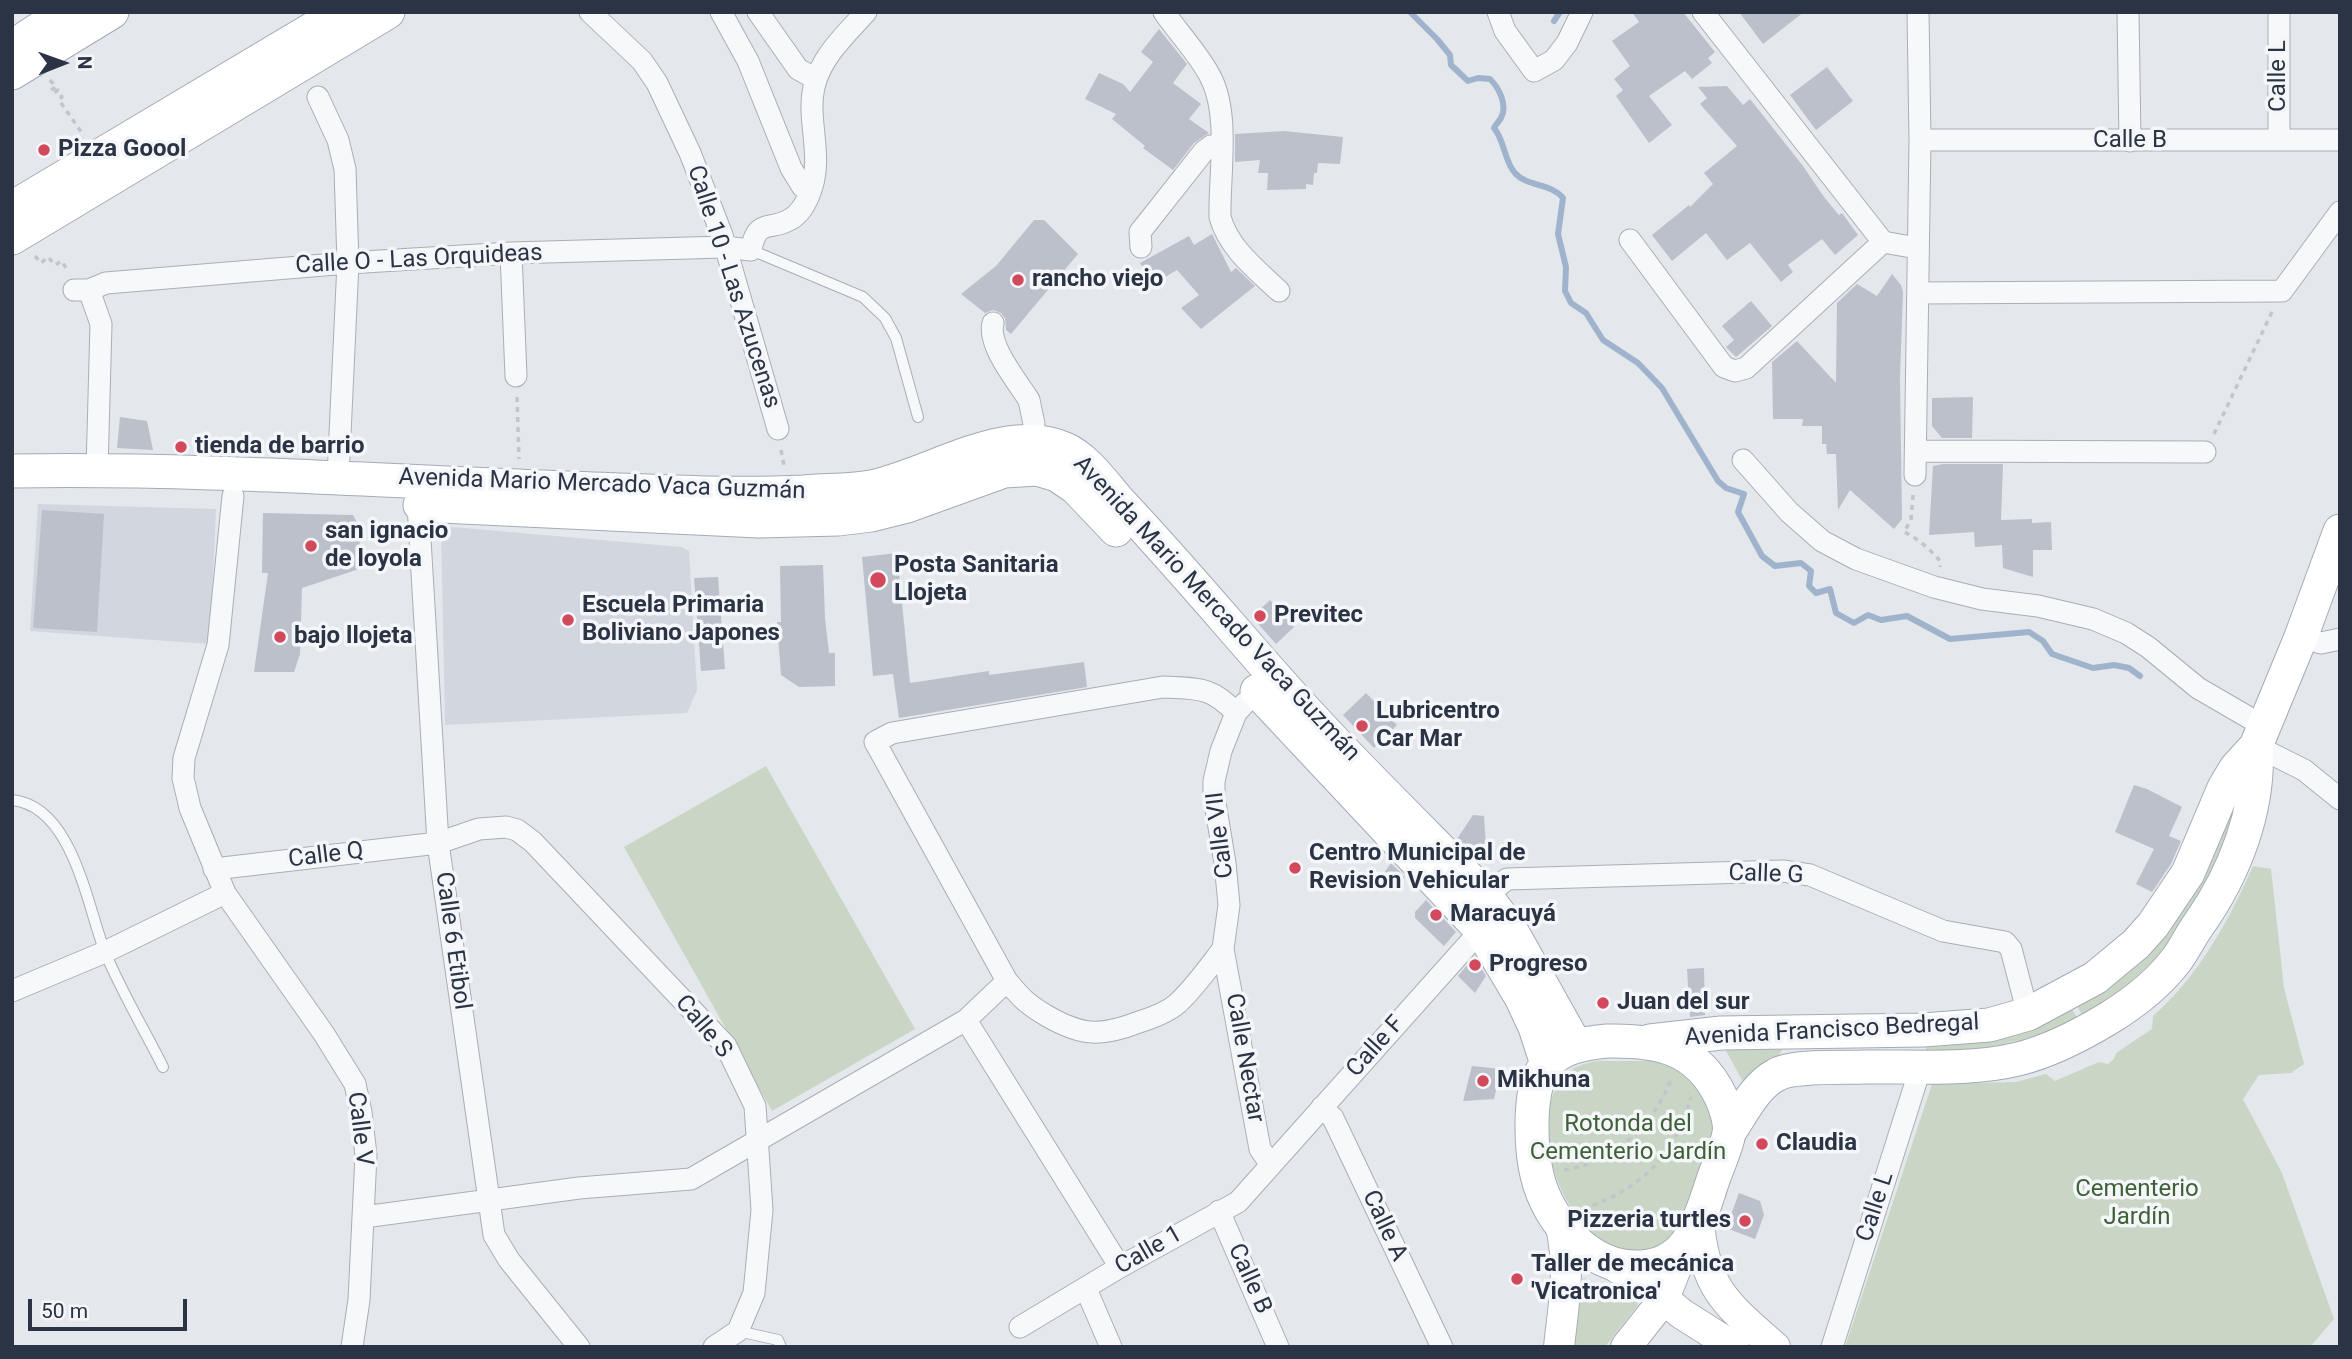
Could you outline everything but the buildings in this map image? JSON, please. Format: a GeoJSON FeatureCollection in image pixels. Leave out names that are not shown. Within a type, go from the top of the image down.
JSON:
{"type":"FeatureCollection","features":[{"type":"Feature","properties":{"kind":"main road"},"geometry":{"type":"LineString","coordinates":[[12,47],[65,12]]}},
{"type":"Feature","properties":{"kind":"main road"},"geometry":{"type":"LineString","coordinates":[[28,76],[112,12]]}},
{"type":"Feature","properties":{"kind":"main road"},"geometry":{"type":"LineString","coordinates":[[12,208],[341,12]]}},
{"type":"Feature","properties":{"kind":"main road"},"geometry":{"type":"LineString","coordinates":[[12,238],[388,12]]}},
{"type":"Feature","properties":{"kind":"main road","name":"Avenida Mario Mercado Vaca Guzmán"},"geometry":{"type":"LineString","coordinates":[[418,493],[520,486],[712,505],[803,521],[871,515],[946,477],[976,451],[1014,441],[1056,445],[1071,451],[1184,570],[1255,693],[1486,896],[1511,930],[1576,1046]]}},
{"type":"Feature","properties":{"kind":"main road","name":"Avenida Mario Mercado Vaca Guzmán"},"geometry":{"type":"LineString","coordinates":[[12,471],[96,479],[712,505],[788,492],[869,487],[914,475],[946,477],[1022,468],[1058,475],[1076,488],[1166,583],[1255,693],[1480,930],[1521,997],[1535,1027],[1547,1064]]}},
{"type":"Feature","properties":{"kind":"main road","name":"Avenida Mario Mercado Vaca Guzmán"},"geometry":{"type":"LineString","coordinates":[[12,493],[96,479]]}},
{"type":"Feature","properties":{"kind":"main road"},"geometry":{"type":"LineString","coordinates":[[2266,723],[2340,531]]}},
{"type":"Feature","properties":{"kind":"main road","name":"Avenida Francisco Bedregal"},"geometry":{"type":"LineString","coordinates":[[1650,1041],[1721,1033],[1923,1030],[1989,1025],[2028,1014],[2095,978],[2136,944],[2152,925],[2188,873],[2224,788],[2266,723]]}},
{"type":"Feature","properties":{"kind":"main road","name":"Avenida Francisco Bedregal"},"geometry":{"type":"LineString","coordinates":[[1730,1131],[1761,1086],[1776,1074],[1815,1068],[1978,1065],[2018,1059],[2058,1046],[2142,996],[2176,960],[2208,911],[2224,880],[2249,823],[2266,723]]}},
{"type":"Feature","properties":{"kind":"main road"},"geometry":{"type":"LineString","coordinates":[[1480,930],[1486,896]]}},
{"type":"Feature","properties":{"kind":"main road"},"geometry":{"type":"LineString","coordinates":[[1626,1347],[1664,1299],[1683,1250],[1699,1222],[1730,1131],[1724,1103],[1706,1071],[1679,1052],[1650,1041],[1607,1041],[1576,1046],[1559,1054],[1547,1064],[1535,1091],[1532,1143],[1537,1177],[1549,1206],[1572,1220],[1591,1255],[1646,1284],[1664,1299],[1682,1314],[1734,1347]]}},
{"type":"Feature","properties":{"kind":"main road"},"geometry":{"type":"LineString","coordinates":[[1559,1347],[1568,1272],[1566,1247],[1572,1220]]}},
{"type":"Feature","properties":{"kind":"main road"},"geometry":{"type":"LineString","coordinates":[[1699,1222],[1701,1247],[1707,1270],[1721,1295],[1738,1315],[1775,1347]]}},
{"type":"Feature","properties":{"kind":"main road"},"geometry":{"type":"LineString","coordinates":[[1611,1264],[1649,1266],[1666,1262],[1683,1250]]}},
{"type":"Feature","properties":{"kind":"street","name":"Calle 10 - Las Azucenas"},"geometry":{"type":"LineString","coordinates":[[590,12],[642,61],[657,83],[690,153],[722,235],[778,429]]}},
{"type":"Feature","properties":{"kind":"street"},"geometry":{"type":"LineString","coordinates":[[721,12],[748,61],[791,168],[802,186],[810,192]]}},
{"type":"Feature","properties":{"kind":"street"},"geometry":{"type":"LineString","coordinates":[[758,12],[798,69],[816,79]]}},
{"type":"Feature","properties":{"kind":"street"},"geometry":{"type":"LineString","coordinates":[[751,250],[752,239],[758,231],[771,224],[789,221],[802,210],[815,173],[813,102],[816,79],[832,51],[866,12]]}},
{"type":"Feature","properties":{"kind":"street"},"geometry":{"type":"LineString","coordinates":[[1164,12],[1196,53],[1212,80],[1219,108],[1220,217],[1223,229],[1229,242],[1279,292]]}},
{"type":"Feature","properties":{"kind":"street"},"geometry":{"type":"LineString","coordinates":[[1498,12],[1505,31],[1534,71],[1554,60],[1567,43],[1582,12]]}},
{"type":"Feature","properties":{"kind":"street"},"geometry":{"type":"LineString","coordinates":[[1703,12],[1883,242],[1917,248]]}},
{"type":"Feature","properties":{"kind":"street"},"geometry":{"type":"LineString","coordinates":[[2128,12],[2130,141]]}},
{"type":"Feature","properties":{"kind":"street","name":"Calle L"},"geometry":{"type":"LineString","coordinates":[[2279,12],[2279,140]]}},
{"type":"Feature","properties":{"kind":"street"},"geometry":{"type":"LineString","coordinates":[[1914,18],[1920,140],[1915,475]]}},
{"type":"Feature","properties":{"kind":"street"},"geometry":{"type":"LineString","coordinates":[[318,97],[338,140],[345,169],[348,263],[338,488]]}},
{"type":"Feature","properties":{"kind":"street","name":"Calle B"},"geometry":{"type":"LineString","coordinates":[[1920,140],[2340,140]]}},
{"type":"Feature","properties":{"kind":"street"},"geometry":{"type":"LineString","coordinates":[[1141,247],[1140,232],[1204,151],[1211,146],[1221,145]]}},
{"type":"Feature","properties":{"kind":"street"},"geometry":{"type":"LineString","coordinates":[[1918,293],[2282,291],[2340,212]]}},
{"type":"Feature","properties":{"kind":"street"},"geometry":{"type":"LineString","coordinates":[[1630,240],[1686,313],[1716,358],[1724,367],[1735,371],[1746,368],[1883,242]]}},
{"type":"Feature","properties":{"kind":"street","name":"Calle O - Las Orquideas"},"geometry":{"type":"LineString","coordinates":[[81,290],[106,283],[511,253],[724,247],[751,250]]}},
{"type":"Feature","properties":{"kind":"street"},"geometry":{"type":"LineString","coordinates":[[511,253],[516,376]]}},
{"type":"Feature","properties":{"kind":"street"},"geometry":{"type":"LineString","coordinates":[[81,290],[101,324],[96,479]]}},
{"type":"Feature","properties":{"kind":"street"},"geometry":{"type":"LineString","coordinates":[[993,323],[991,332],[994,344],[1033,411],[1033,441]]}},
{"type":"Feature","properties":{"kind":"street"},"geometry":{"type":"LineString","coordinates":[[1916,450],[2205,452]]}},
{"type":"Feature","properties":{"kind":"street"},"geometry":{"type":"LineString","coordinates":[[1743,460],[1789,512],[1822,541],[1856,559],[1934,587],[1982,599],[2038,606],[2093,619],[2126,634],[2148,647],[2198,688],[2266,723],[2304,770],[2340,799]]}},
{"type":"Feature","properties":{"kind":"street","name":"Calle V"},"geometry":{"type":"LineString","coordinates":[[233,485],[218,645],[184,758],[183,778],[190,808],[225,892],[324,1034],[355,1084],[366,1155],[359,1300],[352,1347]]}},
{"type":"Feature","properties":{"kind":"street","name":"Calle 6 Etibol"},"geometry":{"type":"LineString","coordinates":[[418,493],[438,843],[494,1235],[509,1260],[579,1347]]}},
{"type":"Feature","properties":{"kind":"street"},"geometry":{"type":"LineString","coordinates":[[2301,636],[2321,643],[2340,639]]}},
{"type":"Feature","properties":{"kind":"street"},"geometry":{"type":"LineString","coordinates":[[1223,948],[1177,1004],[1128,1027],[1083,1033],[1064,1027],[1025,1003],[1007,981],[875,742],[892,733],[1163,687],[1200,690],[1221,697],[1255,693]]}},
{"type":"Feature","properties":{"kind":"street","name":"Calle VII"},"geometry":{"type":"LineString","coordinates":[[1223,948],[1229,905],[1214,781],[1221,751],[1255,693]]}},
{"type":"Feature","properties":{"kind":"street","name":"Calle S"},"geometry":{"type":"LineString","coordinates":[[438,843],[479,829],[506,827],[517,830],[533,842],[726,1046],[755,1106],[762,1210],[754,1293],[738,1331]]}},
{"type":"Feature","properties":{"kind":"street","name":"Calle Q"},"geometry":{"type":"LineString","coordinates":[[214,869],[438,843]]}},
{"type":"Feature","properties":{"kind":"street","name":"Calle G"},"geometry":{"type":"LineString","coordinates":[[1486,896],[1507,879],[1783,871],[1810,875],[1943,931],[2005,942],[2011,949],[2028,1014]]}},
{"type":"Feature","properties":{"kind":"street"},"geometry":{"type":"LineString","coordinates":[[12,991],[105,952],[225,892]]}},
{"type":"Feature","properties":{"kind":"street","name":"Calle F"},"geometry":{"type":"LineString","coordinates":[[1271,1165],[1480,930]]}},
{"type":"Feature","properties":{"kind":"street","name":"Calle Nectar"},"geometry":{"type":"LineString","coordinates":[[1223,948],[1260,1149],[1271,1165]]}},
{"type":"Feature","properties":{"kind":"street"},"geometry":{"type":"LineString","coordinates":[[364,1217],[579,1188],[691,1179],[966,1020],[1007,981]]}},
{"type":"Feature","properties":{"kind":"street"},"geometry":{"type":"LineString","coordinates":[[966,1020],[1120,1267]]}},
{"type":"Feature","properties":{"kind":"street","name":"Calle L"},"geometry":{"type":"LineString","coordinates":[[1832,1347],[1916,1082],[1916,1066]]}},
{"type":"Feature","properties":{"kind":"street","name":"Calle A"},"geometry":{"type":"LineString","coordinates":[[1322,1107],[1333,1118],[1442,1347]]}},
{"type":"Feature","properties":{"kind":"street","name":"Calle 1"},"geometry":{"type":"LineString","coordinates":[[1020,1327],[1120,1267],[1238,1202],[1271,1165]]}},
{"type":"Feature","properties":{"kind":"street","name":"Calle B"},"geometry":{"type":"LineString","coordinates":[[1219,1211],[1278,1347]]}},
{"type":"Feature","properties":{"kind":"street"},"geometry":{"type":"LineString","coordinates":[[1086,1289],[1111,1347]]}},
{"type":"Feature","properties":{"kind":"street"},"geometry":{"type":"LineString","coordinates":[[714,1347],[738,1331]]}},
{"type":"Feature","properties":{"kind":"lane"},"geometry":{"type":"LineString","coordinates":[[751,250],[863,297],[885,318],[896,338],[918,417]]}},
{"type":"Feature","properties":{"kind":"lane"},"geometry":{"type":"LineString","coordinates":[[12,800],[31,806],[44,814],[59,832],[81,873],[105,952],[163,1067]]}},
{"type":"Feature","properties":{"kind":"lane"},"geometry":{"type":"LineString","coordinates":[[738,1331],[779,1340],[781,1347]]}},
{"type":"Feature","properties":{"kind":"path"},"geometry":{"type":"LineString","coordinates":[[28,76],[48,77],[55,87],[51,90],[54,93],[58,90],[62,97],[59,100],[87,141]]}},
{"type":"Feature","properties":{"kind":"path"},"geometry":{"type":"LineString","coordinates":[[38,260],[41,263],[48,257],[55,265],[62,261],[68,269],[62,275],[81,290]]}},
{"type":"Feature","properties":{"kind":"path"},"geometry":{"type":"LineString","coordinates":[[2205,452],[2282,291]]}},
{"type":"Feature","properties":{"kind":"path"},"geometry":{"type":"LineString","coordinates":[[516,376],[520,486]]}},
{"type":"Feature","properties":{"kind":"path"},"geometry":{"type":"LineString","coordinates":[[778,429],[788,492]]}},
{"type":"Feature","properties":{"kind":"path"},"geometry":{"type":"LineString","coordinates":[[1915,475],[1911,520],[1904,532],[1915,537],[1923,548],[1933,552],[1940,561],[1939,570]]}},
{"type":"Feature","properties":{"kind":"path"},"geometry":{"type":"LineString","coordinates":[[1558,1170],[1586,1165],[1605,1157],[1641,1130],[1655,1112],[1674,1070]]}},
{"type":"Feature","properties":{"kind":"path"},"geometry":{"type":"LineString","coordinates":[[1572,1220],[1578,1211],[1631,1188],[1648,1173],[1677,1138],[1693,1093]]}},
{"type":"Feature","properties":{"kind":"shaded area"},"geometry":{"type":"Polygon","coordinates":[[[38,504],[216,509],[210,644],[30,631],[38,504]]]}},
{"type":"Feature","properties":{"kind":"shaded area","name":"Escuela Primaria Boliviano Japones"},"geometry":{"type":"Polygon","coordinates":[[[441,526],[681,547],[689,551],[697,690],[687,713],[445,725],[441,526]]]}},
{"type":"Feature","properties":{"kind":"green space"},"geometry":{"type":"Polygon","coordinates":[[[766,766],[915,1029],[772,1111],[624,847],[766,766]]]}},
{"type":"Feature","properties":{"kind":"green space"},"geometry":{"type":"Polygon","coordinates":[[[2224,812],[2239,818],[2216,872],[2160,955],[2120,991],[2082,1015],[2075,1002],[2224,812]]]}},
{"type":"Feature","properties":{"kind":"green space","name":"Cementerio Jardín"},"geometry":{"type":"Polygon","coordinates":[[[2253,866],[2271,869],[2284,988],[2304,1064],[2291,1073],[2259,1075],[2243,1099],[2282,1173],[2334,1319],[2310,1347],[1845,1347],[1932,1084],[2016,1082],[2046,1074],[2055,1081],[2099,1062],[2108,1064],[2116,1053],[2152,1029],[2153,1016],[2199,965],[2234,907],[2253,866]]]}},
{"type":"Feature","properties":{"kind":"green space"},"geometry":{"type":"Polygon","coordinates":[[[2070,1005],[2077,1018],[2040,1034],[1985,1048],[1926,1055],[1926,1040],[2070,1005]]]}},
{"type":"Feature","properties":{"kind":"green space"},"geometry":{"type":"Polygon","coordinates":[[[1786,1042],[1778,1057],[1765,1062],[1746,1082],[1742,1080],[1725,1049],[1786,1042]]]}},
{"type":"Feature","properties":{"kind":"green space","name":"Rotonda del Cementerio Jardín"},"geometry":{"type":"Polygon","coordinates":[[[1597,1061],[1661,1061],[1676,1065],[1709,1100],[1714,1129],[1678,1227],[1667,1241],[1651,1249],[1622,1249],[1598,1239],[1573,1210],[1555,1173],[1547,1132],[1548,1111],[1554,1092],[1571,1070],[1597,1061]]]}},
{"type":"Feature","properties":{"kind":"green space"},"geometry":{"type":"Polygon","coordinates":[[[1585,1278],[1613,1294],[1637,1302],[1638,1305],[1605,1347],[1574,1347],[1582,1279],[1585,1278]]]}},
{"type":"Feature","properties":{"kind":"waterway"},"geometry":{"type":"LineString","coordinates":[[1410,12],[1437,39],[1450,55],[1451,65],[1468,81],[1490,79],[1496,87],[1504,108],[1494,128],[1511,168],[1526,181],[1552,190],[1563,198],[1558,234],[1566,267],[1565,291],[1571,303],[1586,313],[1603,340],[1638,363],[1662,388],[1718,481],[1726,488],[1744,494],[1738,512],[1762,556],[1775,566],[1801,563],[1811,571],[1809,586],[1816,593],[1830,589],[1836,613],[1854,623],[1868,615],[1881,620],[1907,616],[1950,639],[2029,632],[2043,641],[2052,654],[2093,668],[2114,665],[2129,668],[2140,676]]}},
{"type":"Feature","properties":{"kind":"waterway"},"geometry":{"type":"LineString","coordinates":[[1554,21],[1560,12]]}},
{"type":"Feature","properties":{"kind":"place","name":"Pizza Goool"},"geometry":{"type":"Point","coordinates":[44,150]}},
{"type":"Feature","properties":{"kind":"place","name":"rancho viejo"},"geometry":{"type":"Point","coordinates":[1018,280]}},
{"type":"Feature","properties":{"kind":"place","name":"tienda de barrio"},"geometry":{"type":"Point","coordinates":[181,447]}},
{"type":"Feature","properties":{"kind":"place","name":"san ignacio de loyola"},"geometry":{"type":"Point","coordinates":[311,546]}},
{"type":"Feature","properties":{"kind":"place","name":"Posta Sanitaria Llojeta"},"geometry":{"type":"Point","coordinates":[878,580]}},
{"type":"Feature","properties":{"kind":"place","name":"Previtec"},"geometry":{"type":"Point","coordinates":[1260,616]}},
{"type":"Feature","properties":{"kind":"place","name":"Escuela Primaria Boliviano Japones"},"geometry":{"type":"Point","coordinates":[568,620]}},
{"type":"Feature","properties":{"kind":"place","name":"bajo llojeta"},"geometry":{"type":"Point","coordinates":[280,637]}},
{"type":"Feature","properties":{"kind":"place","name":"Lubricentro Car Mar"},"geometry":{"type":"Point","coordinates":[1362,726]}},
{"type":"Feature","properties":{"kind":"place","name":"Centro Municipal de Revision Vehicular"},"geometry":{"type":"Point","coordinates":[1295,868]}},
{"type":"Feature","properties":{"kind":"place","name":"Maracuyá"},"geometry":{"type":"Point","coordinates":[1436,915]}},
{"type":"Feature","properties":{"kind":"place","name":"Progreso"},"geometry":{"type":"Point","coordinates":[1475,965]}},
{"type":"Feature","properties":{"kind":"place","name":"Juan del sur"},"geometry":{"type":"Point","coordinates":[1603,1003]}},
{"type":"Feature","properties":{"kind":"place","name":"Mikhuna"},"geometry":{"type":"Point","coordinates":[1483,1081]}},
{"type":"Feature","properties":{"kind":"place","name":"Claudia"},"geometry":{"type":"Point","coordinates":[1762,1144]}},
{"type":"Feature","properties":{"kind":"place","name":"Pizzeria turtles"},"geometry":{"type":"Point","coordinates":[1745,1221]}},
{"type":"Feature","properties":{"kind":"place","name":"Taller de mecánica 'Vicatronica'"},"geometry":{"type":"Point","coordinates":[1517,1279]}}]}
